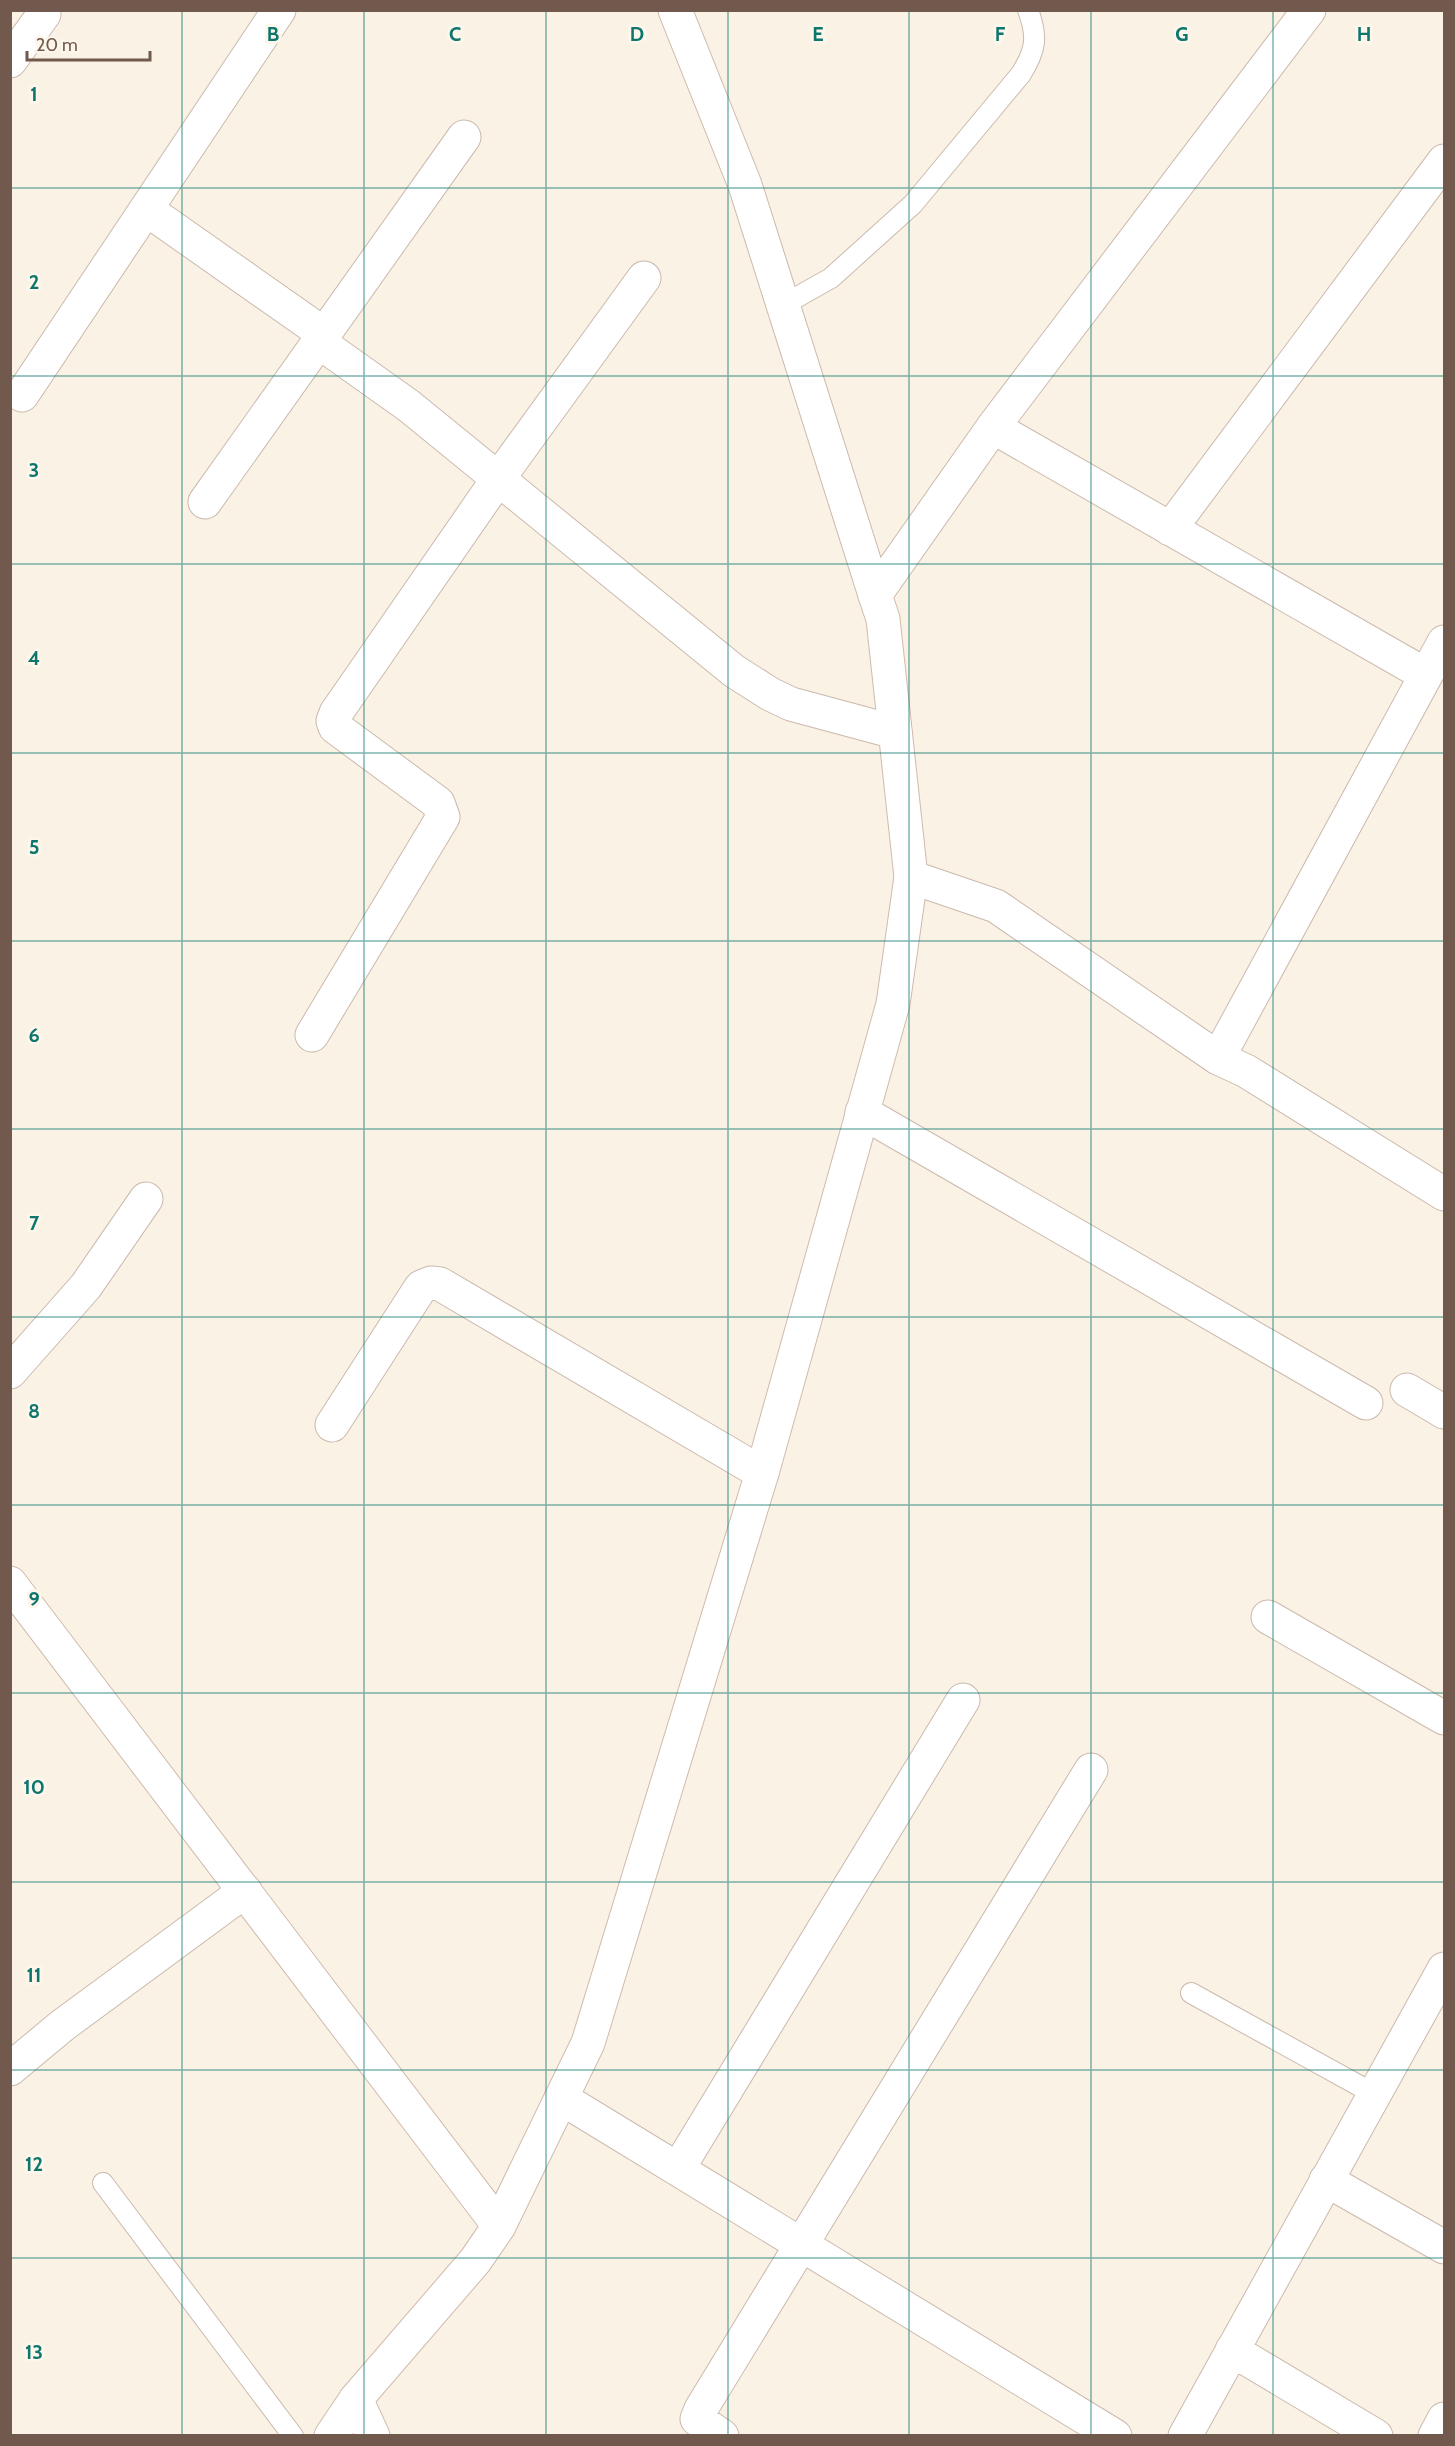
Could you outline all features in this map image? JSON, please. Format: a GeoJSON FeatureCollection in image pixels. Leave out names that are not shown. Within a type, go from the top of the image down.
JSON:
{"type":"FeatureCollection","features":[{"type":"Feature","properties":{"kind":"street"},"geometry":{"type":"LineString","coordinates":[[22,395],[279,10]]}},
{"type":"Feature","properties":{"kind":"street"},"geometry":{"type":"LineString","coordinates":[[331,2436],[356,2399],[475,2261],[499,2226],[588,2043],[762,1473],[893,1004],[911,877],[883,619],[745,185],[675,10]]}},
{"type":"Feature","properties":{"kind":"street"},"geometry":{"type":"LineString","coordinates":[[875,595],[993,427],[1309,10]]}},
{"type":"Feature","properties":{"kind":"street"},"geometry":{"type":"LineString","coordinates":[[10,61],[44,14]]}},
{"type":"Feature","properties":{"kind":"street"},"geometry":{"type":"LineString","coordinates":[[205,502],[464,137]]}},
{"type":"Feature","properties":{"kind":"street"},"geometry":{"type":"LineString","coordinates":[[1170,529],[1444,160]]}},
{"type":"Feature","properties":{"kind":"street"},"geometry":{"type":"LineString","coordinates":[[146,209],[410,406],[734,671],[791,704],[895,732]]}},
{"type":"Feature","properties":{"kind":"street"},"geometry":{"type":"LineString","coordinates":[[312,1035],[443,817],[438,803],[334,727],[333,721],[336,713],[498,479],[644,278]]}},
{"type":"Feature","properties":{"kind":"street"},"geometry":{"type":"LineString","coordinates":[[993,427],[1426,675]]}},
{"type":"Feature","properties":{"kind":"street"},"geometry":{"type":"LineString","coordinates":[[1218,1058],[1444,642]]}},
{"type":"Feature","properties":{"kind":"street"},"geometry":{"type":"LineString","coordinates":[[911,877],[996,906],[1218,1058],[1246,1071],[1444,1194]]}},
{"type":"Feature","properties":{"kind":"street"},"geometry":{"type":"LineString","coordinates":[[862,1112],[1366,1403]]}},
{"type":"Feature","properties":{"kind":"street"},"geometry":{"type":"LineString","coordinates":[[10,1372],[86,1286],[146,1199]]}},
{"type":"Feature","properties":{"kind":"street"},"geometry":{"type":"LineString","coordinates":[[332,1425],[421,1287],[431,1283],[440,1284],[762,1473]]}},
{"type":"Feature","properties":{"kind":"street"},"geometry":{"type":"LineString","coordinates":[[1407,1390],[1444,1412]]}},
{"type":"Feature","properties":{"kind":"street"},"geometry":{"type":"LineString","coordinates":[[10,1583],[499,2226]]}},
{"type":"Feature","properties":{"kind":"street"},"geometry":{"type":"LineString","coordinates":[[1268,1617],[1444,1718]]}},
{"type":"Feature","properties":{"kind":"street"},"geometry":{"type":"LineString","coordinates":[[678,2169],[963,1700]]}},
{"type":"Feature","properties":{"kind":"street"},"geometry":{"type":"LineString","coordinates":[[722,2436],[697,2419],[701,2409],[1091,1770]]}},
{"type":"Feature","properties":{"kind":"street"},"geometry":{"type":"LineString","coordinates":[[10,2069],[63,2025],[246,1891]]}},
{"type":"Feature","properties":{"kind":"street"},"geometry":{"type":"LineString","coordinates":[[1185,2436],[1444,1969]]}},
{"type":"Feature","properties":{"kind":"street"},"geometry":{"type":"LineString","coordinates":[[561,2098],[1115,2436]]}},
{"type":"Feature","properties":{"kind":"street"},"geometry":{"type":"LineString","coordinates":[[1326,2180],[1444,2247]]}},
{"type":"Feature","properties":{"kind":"street"},"geometry":{"type":"LineString","coordinates":[[1232,2350],[1376,2436]]}},
{"type":"Feature","properties":{"kind":"street"},"geometry":{"type":"LineString","coordinates":[[356,2399],[373,2436]]}},
{"type":"Feature","properties":{"kind":"street"},"geometry":{"type":"LineString","coordinates":[[1435,2436],[1444,2419]]}},
{"type":"Feature","properties":{"kind":"lane"},"geometry":{"type":"LineString","coordinates":[[783,305],[831,278],[913,204],[1021,74],[1033,55],[1035,30],[1028,10]]}},
{"type":"Feature","properties":{"kind":"lane"},"geometry":{"type":"LineString","coordinates":[[1191,1993],[1376,2095]]}},
{"type":"Feature","properties":{"kind":"lane"},"geometry":{"type":"LineString","coordinates":[[103,2182],[293,2436]]}}]}
